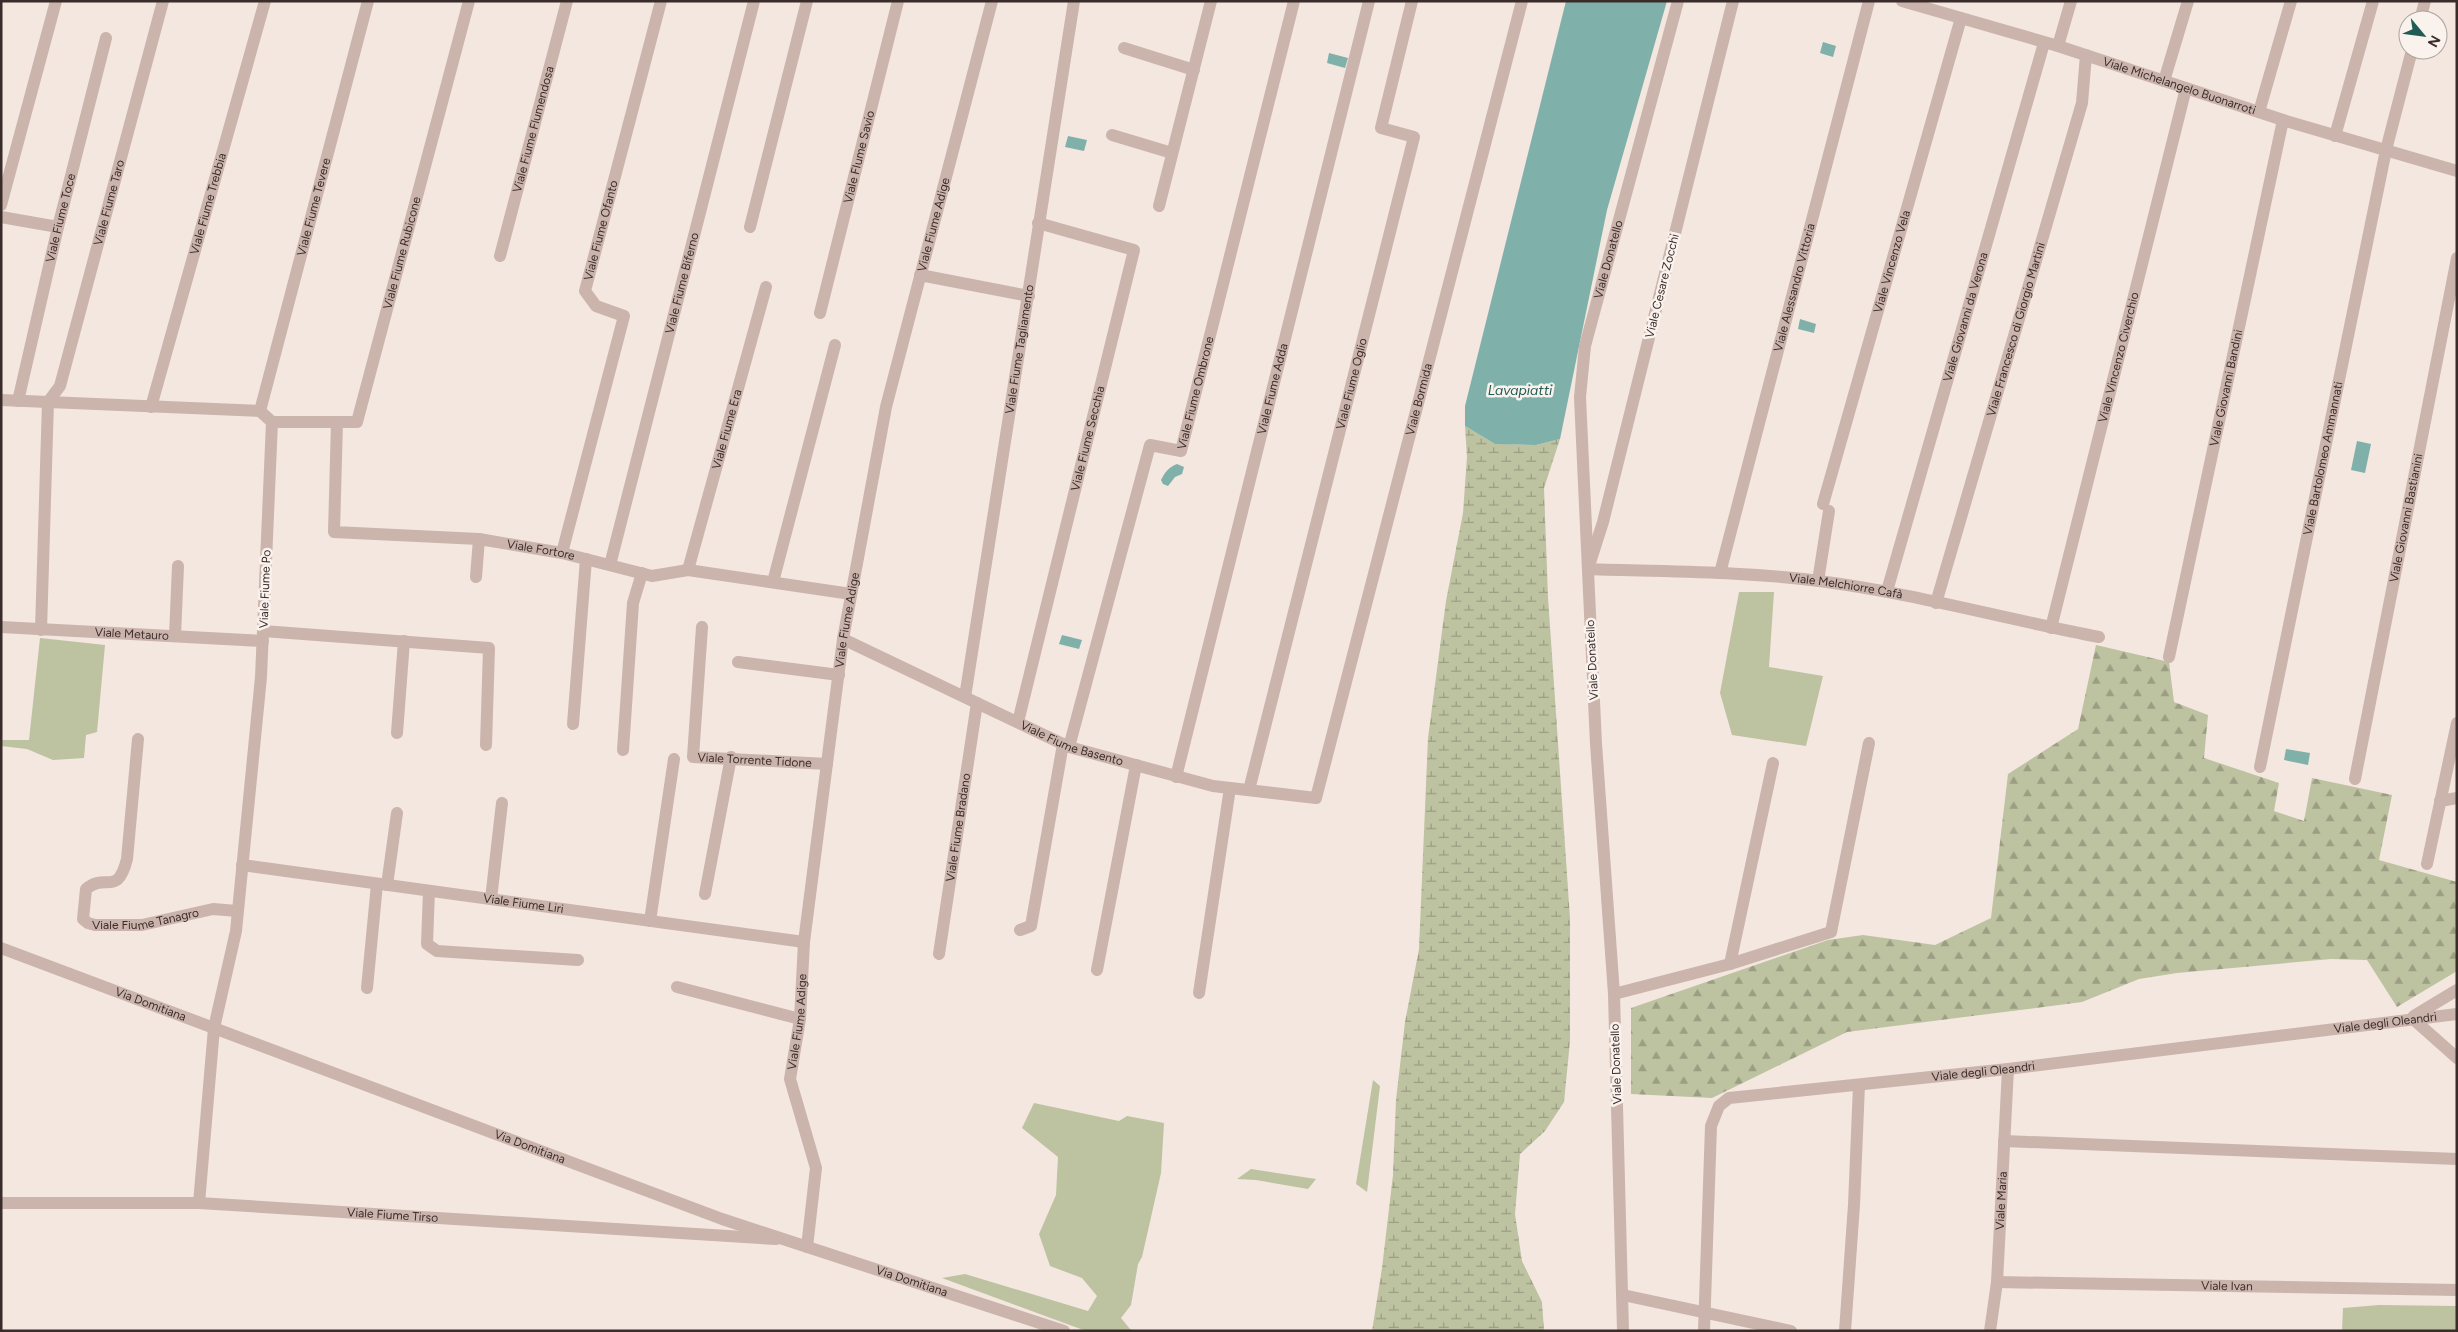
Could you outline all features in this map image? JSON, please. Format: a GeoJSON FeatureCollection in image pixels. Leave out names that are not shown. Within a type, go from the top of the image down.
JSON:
{"type":"FeatureCollection","features":[{"type":"Feature","properties":{"kind":"street"},"geometry":{"type":"LineString","coordinates":[[1,205],[56,1]]}},
{"type":"Feature","properties":{"kind":"street","name":"Viale Fiume Taro"},"geometry":{"type":"LineString","coordinates":[[48,402],[60,386],[163,1]]}},
{"type":"Feature","properties":{"kind":"street","name":"Viale Fiume Trebbia"},"geometry":{"type":"LineString","coordinates":[[152,406],[265,1]]}},
{"type":"Feature","properties":{"kind":"street","name":"Viale Fiume Tevere"},"geometry":{"type":"LineString","coordinates":[[260,411],[368,1]]}},
{"type":"Feature","properties":{"kind":"street","name":"Viale Fiume Rubicone"},"geometry":{"type":"LineString","coordinates":[[272,422],[357,422],[469,1]]}},
{"type":"Feature","properties":{"kind":"street","name":"Viale Fiume Flumendosa"},"geometry":{"type":"LineString","coordinates":[[500,256],[567,1]]}},
{"type":"Feature","properties":{"kind":"street","name":"Viale Fiume Ofanto"},"geometry":{"type":"LineString","coordinates":[[562,553],[624,316],[596,306],[585,291],[661,1]]}},
{"type":"Feature","properties":{"kind":"street","name":"Viale Fiume Biferno"},"geometry":{"type":"LineString","coordinates":[[610,565],[754,1]]}},
{"type":"Feature","properties":{"kind":"street"},"geometry":{"type":"LineString","coordinates":[[750,227],[807,1]]}},
{"type":"Feature","properties":{"kind":"street","name":"Viale FIume Savio"},"geometry":{"type":"LineString","coordinates":[[820,313],[898,1]]}},
{"type":"Feature","properties":{"kind":"street","name":"Viale Fiume Adige"},"geometry":{"type":"LineString","coordinates":[[808,1247],[816,1168],[790,1079],[800,1019],[804,942],[843,639],[886,407],[992,1]]}},
{"type":"Feature","properties":{"kind":"street","name":"Viale Fiume Tagliamento"},"geometry":{"type":"LineString","coordinates":[[971,700],[1038,223],[1074,1]]}},
{"type":"Feature","properties":{"kind":"street"},"geometry":{"type":"LineString","coordinates":[[1159,206],[1212,1]]}},
{"type":"Feature","properties":{"kind":"street","name":"Viale Fiume Ombrone"},"geometry":{"type":"LineString","coordinates":[[1066,745],[1150,445],[1181,451],[1294,1]]}},
{"type":"Feature","properties":{"kind":"street","name":"Viale Fiume Adda"},"geometry":{"type":"LineString","coordinates":[[1176,777],[1369,1]]}},
{"type":"Feature","properties":{"kind":"street","name":"Viale Fiume Oglio"},"geometry":{"type":"LineString","coordinates":[[1249,790],[1414,137],[1381,128],[1412,1]]}},
{"type":"Feature","properties":{"kind":"street","name":"Viale Bormida"},"geometry":{"type":"LineString","coordinates":[[1316,798],[1522,1]]}},
{"type":"Feature","properties":{"kind":"street","name":"Viale Donatello"},"geometry":{"type":"LineString","coordinates":[[1623,1331],[1614,994],[1596,744],[1580,397],[1585,346],[1678,1]]}},
{"type":"Feature","properties":{"kind":"street","name":"Viale Cesare Zocchi"},"geometry":{"type":"LineString","coordinates":[[1588,569],[1605,512],[1733,1]]}},
{"type":"Feature","properties":{"kind":"street","name":"Viale Alessandro Vittoria"},"geometry":{"type":"LineString","coordinates":[[1720,573],[1869,1]]}},
{"type":"Feature","properties":{"kind":"street","name":"Viale Michelangelo Buonarroti"},"geometry":{"type":"LineString","coordinates":[[1902,1],[2058,46],[2282,120],[2457,171]]}},
{"type":"Feature","properties":{"kind":"street"},"geometry":{"type":"LineString","coordinates":[[1946,14],[1949,1]]}},
{"type":"Feature","properties":{"kind":"street"},"geometry":{"type":"LineString","coordinates":[[2058,46],[2071,1]]}},
{"type":"Feature","properties":{"kind":"street"},"geometry":{"type":"LineString","coordinates":[[2164,81],[2188,1]]}},
{"type":"Feature","properties":{"kind":"street"},"geometry":{"type":"LineString","coordinates":[[2259,112],[2291,1]]}},
{"type":"Feature","properties":{"kind":"street"},"geometry":{"type":"LineString","coordinates":[[2335,136],[2373,1]]}},
{"type":"Feature","properties":{"kind":"street","name":"Viale Vincenzo Vela"},"geometry":{"type":"LineString","coordinates":[[1818,581],[1826,507],[1961,18]]}},
{"type":"Feature","properties":{"kind":"street","name":"Viale Fiume Toce"},"geometry":{"type":"LineString","coordinates":[[18,401],[58,227],[106,38]]}},
{"type":"Feature","properties":{"kind":"street","name":"Viale Giovanni da Verona"},"geometry":{"type":"LineString","coordinates":[[1887,592],[2044,43]]}},
{"type":"Feature","properties":{"kind":"street"},"geometry":{"type":"LineString","coordinates":[[1124,48],[1194,70]]}},
{"type":"Feature","properties":{"kind":"street","name":"Viale Francesco di Giorgio Martini"},"geometry":{"type":"LineString","coordinates":[[1936,603],[2082,103],[2086,55]]}},
{"type":"Feature","properties":{"kind":"street","name":"Viale Bartolomeo Ammannati"},"geometry":{"type":"LineString","coordinates":[[2260,766],[2386,150],[2409,60]]}},
{"type":"Feature","properties":{"kind":"street","name":"Viale Vincenzo Civerchio"},"geometry":{"type":"LineString","coordinates":[[2051,628],[2186,88]]}},
{"type":"Feature","properties":{"kind":"street","name":"Viale Giovanni Bandini"},"geometry":{"type":"LineString","coordinates":[[2169,657],[2282,120]]}},
{"type":"Feature","properties":{"kind":"street"},"geometry":{"type":"LineString","coordinates":[[1112,135],[1172,153]]}},
{"type":"Feature","properties":{"kind":"street"},"geometry":{"type":"LineString","coordinates":[[1,217],[58,227]]}},
{"type":"Feature","properties":{"kind":"street","name":"Viale Fiume Secchia"},"geometry":{"type":"LineString","coordinates":[[1018,722],[1134,250],[1038,223]]}},
{"type":"Feature","properties":{"kind":"street","name":"Viale Giovanni Bastianini"},"geometry":{"type":"LineString","coordinates":[[2355,779],[2457,258]]}},
{"type":"Feature","properties":{"kind":"street"},"geometry":{"type":"LineString","coordinates":[[920,275],[1029,296]]}},
{"type":"Feature","properties":{"kind":"street","name":"Viale Fiume Era"},"geometry":{"type":"LineString","coordinates":[[688,570],[766,288]]}},
{"type":"Feature","properties":{"kind":"street"},"geometry":{"type":"LineString","coordinates":[[773,582],[835,345]]}},
{"type":"Feature","properties":{"kind":"street"},"geometry":{"type":"LineString","coordinates":[[1,400],[260,411],[272,422]]}},
{"type":"Feature","properties":{"kind":"street"},"geometry":{"type":"LineString","coordinates":[[41,630],[48,402]]}},
{"type":"Feature","properties":{"kind":"street","name":"Viale Fiume Po"},"geometry":{"type":"LineString","coordinates":[[199,1204],[214,1028],[236,931],[261,677],[272,422]]}},
{"type":"Feature","properties":{"kind":"street","name":"Viale Fortore"},"geometry":{"type":"LineString","coordinates":[[337,422],[334,532],[479,539],[562,553],[652,576],[688,570],[851,594]]}},
{"type":"Feature","properties":{"kind":"street"},"geometry":{"type":"LineString","coordinates":[[476,577],[479,539]]}},
{"type":"Feature","properties":{"kind":"street"},"geometry":{"type":"LineString","coordinates":[[573,724],[586,559]]}},
{"type":"Feature","properties":{"kind":"street"},"geometry":{"type":"LineString","coordinates":[[175,636],[178,566]]}},
{"type":"Feature","properties":{"kind":"street","name":"Viale Melchiorre Cafà"},"geometry":{"type":"LineString","coordinates":[[1588,569],[1720,573],[1818,581],[1887,592],[2099,637]]}},
{"type":"Feature","properties":{"kind":"street"},"geometry":{"type":"LineString","coordinates":[[623,750],[633,603],[642,573]]}},
{"type":"Feature","properties":{"kind":"street","name":"Viale Metauro"},"geometry":{"type":"LineString","coordinates":[[1,627],[175,636],[263,636],[404,642],[489,648],[486,745]]}},
{"type":"Feature","properties":{"kind":"street","name":"Viale Torrente Tidone"},"geometry":{"type":"LineString","coordinates":[[702,627],[693,757],[731,757],[827,764]]}},
{"type":"Feature","properties":{"kind":"street","name":"Viale Fiume Basento"},"geometry":{"type":"LineString","coordinates":[[843,639],[1066,745],[1213,786],[1316,798]]}},
{"type":"Feature","properties":{"kind":"street"},"geometry":{"type":"LineString","coordinates":[[397,733],[404,642]]}},
{"type":"Feature","properties":{"kind":"street"},"geometry":{"type":"LineString","coordinates":[[738,662],[839,675]]}},
{"type":"Feature","properties":{"kind":"street","name":"Viale Fiume Bradano"},"geometry":{"type":"LineString","coordinates":[[939,954],[971,700]]}},
{"type":"Feature","properties":{"kind":"street"},"geometry":{"type":"LineString","coordinates":[[2427,864],[2457,723]]}},
{"type":"Feature","properties":{"kind":"street","name":"Viale Fiume Tanagro"},"geometry":{"type":"LineString","coordinates":[[138,739],[127,858],[123,876],[114,882],[91,885],[86,890],[83,919],[95,925],[142,925],[212,909],[238,911]]}},
{"type":"Feature","properties":{"kind":"street"},"geometry":{"type":"LineString","coordinates":[[1614,994],[1730,964],[1831,932],[1869,743]]}},
{"type":"Feature","properties":{"kind":"street"},"geometry":{"type":"LineString","coordinates":[[1020,930],[1031,926],[1066,745]]}},
{"type":"Feature","properties":{"kind":"street"},"geometry":{"type":"LineString","coordinates":[[704,894],[731,757]]}},
{"type":"Feature","properties":{"kind":"street"},"geometry":{"type":"LineString","coordinates":[[650,921],[674,759]]}},
{"type":"Feature","properties":{"kind":"street"},"geometry":{"type":"LineString","coordinates":[[1730,964],[1773,763]]}},
{"type":"Feature","properties":{"kind":"street"},"geometry":{"type":"LineString","coordinates":[[1097,970],[1136,765]]}},
{"type":"Feature","properties":{"kind":"street"},"geometry":{"type":"LineString","coordinates":[[2446,773],[2457,783]]}},
{"type":"Feature","properties":{"kind":"street"},"geometry":{"type":"LineString","coordinates":[[1199,993],[1230,788]]}},
{"type":"Feature","properties":{"kind":"street"},"geometry":{"type":"LineString","coordinates":[[2440,801],[2457,798]]}},
{"type":"Feature","properties":{"kind":"street"},"geometry":{"type":"LineString","coordinates":[[491,899],[502,803]]}},
{"type":"Feature","properties":{"kind":"street"},"geometry":{"type":"LineString","coordinates":[[367,988],[382,884],[397,813]]}},
{"type":"Feature","properties":{"kind":"street","name":"Viale Fiume Liri"},"geometry":{"type":"LineString","coordinates":[[242,865],[804,942]]}},
{"type":"Feature","properties":{"kind":"street"},"geometry":{"type":"LineString","coordinates":[[429,891],[427,944],[437,952],[578,960]]}},
{"type":"Feature","properties":{"kind":"street","name":"Via Domitiana"},"geometry":{"type":"LineString","coordinates":[[1,948],[722,1219],[1064,1331]]}},
{"type":"Feature","properties":{"kind":"street"},"geometry":{"type":"LineString","coordinates":[[677,987],[800,1019]]}},
{"type":"Feature","properties":{"kind":"street"},"geometry":{"type":"LineString","coordinates":[[2457,990],[2412,1018],[2457,1058]]}},
{"type":"Feature","properties":{"kind":"street","name":"Viale degli Oleandri"},"geometry":{"type":"LineString","coordinates":[[1704,1331],[1712,1126],[1719,1106],[1730,1098],[2008,1069],[2412,1018],[2457,1014]]}},
{"type":"Feature","properties":{"kind":"street","name":"Viale Maria"},"geometry":{"type":"LineString","coordinates":[[1990,1331],[1997,1282],[2008,1069]]}},
{"type":"Feature","properties":{"kind":"street"},"geometry":{"type":"LineString","coordinates":[[1845,1331],[1854,1205],[1859,1085]]}},
{"type":"Feature","properties":{"kind":"street"},"geometry":{"type":"LineString","coordinates":[[2004,1141],[2457,1159]]}},
{"type":"Feature","properties":{"kind":"street","name":"Viale Fiume Tirso"},"geometry":{"type":"LineString","coordinates":[[1,1203],[199,1204],[783,1239]]}},
{"type":"Feature","properties":{"kind":"street","name":"Viale Ivan"},"geometry":{"type":"LineString","coordinates":[[1997,1282],[2457,1290]]}},
{"type":"Feature","properties":{"kind":"street"},"geometry":{"type":"LineString","coordinates":[[1622,1295],[1791,1331]]}},
{"type":"Feature","properties":{"kind":"green space"},"geometry":{"type":"Polygon","coordinates":[[[1465,426],[1495,444],[1536,445],[1560,439],[1544,488],[1548,597],[1570,918],[1570,1041],[1564,1102],[1545,1131],[1520,1154],[1515,1214],[1522,1261],[1542,1302],[1544,1331],[1372,1331],[1382,1268],[1393,1175],[1396,1100],[1405,1022],[1419,949],[1428,738],[1446,601],[1463,513],[1467,457],[1465,426]]]}},
{"type":"Feature","properties":{"kind":"green space"},"geometry":{"type":"Polygon","coordinates":[[[1739,592],[1774,592],[1769,667],[1823,676],[1806,746],[1732,735],[1720,693],[1739,592]]]}},
{"type":"Feature","properties":{"kind":"green space"},"geometry":{"type":"Polygon","coordinates":[[[40,638],[105,645],[97,732],[86,735],[84,758],[53,760],[27,749],[1,746],[1,740],[29,740],[40,638]]]}},
{"type":"Feature","properties":{"kind":"green space"},"geometry":{"type":"Polygon","coordinates":[[[2096,645],[2169,662],[2174,702],[2208,715],[2204,758],[2279,783],[2274,811],[2304,821],[2312,778],[2392,795],[2379,860],[2457,882],[2457,971],[2397,1007],[2367,960],[2331,959],[2177,973],[2139,979],[2082,1002],[1847,1032],[1712,1098],[1631,1094],[1631,1008],[1828,940],[1863,935],[1935,945],[1991,918],[2008,774],[2078,729],[2096,645]]]}},
{"type":"Feature","properties":{"kind":"green space"},"geometry":{"type":"Polygon","coordinates":[[[1373,1080],[1380,1086],[1367,1192],[1356,1184],[1373,1080]]]}},
{"type":"Feature","properties":{"kind":"green space"},"geometry":{"type":"Polygon","coordinates":[[[1034,1103],[1119,1121],[1127,1116],[1164,1123],[1161,1173],[1142,1257],[1138,1264],[1131,1305],[1121,1318],[1130,1329],[1135,1331],[1086,1331],[942,1278],[965,1274],[1088,1311],[1097,1296],[1082,1278],[1050,1266],[1039,1234],[1056,1195],[1058,1157],[1022,1128],[1034,1103]]]}},
{"type":"Feature","properties":{"kind":"green space"},"geometry":{"type":"Polygon","coordinates":[[[1251,1169],[1316,1179],[1308,1189],[1256,1180],[1237,1179],[1251,1169]]]}},
{"type":"Feature","properties":{"kind":"green space"},"geometry":{"type":"Polygon","coordinates":[[[2379,1305],[2457,1306],[2457,1331],[2342,1331],[2343,1308],[2379,1305]]]}},
{"type":"Feature","properties":{"kind":"water","name":"Lavapiatti"},"geometry":{"type":"Polygon","coordinates":[[[1566,1],[1667,1],[1607,210],[1560,439],[1536,445],[1495,444],[1465,426],[1465,406],[1566,1]]]}},
{"type":"Feature","properties":{"kind":"water"},"geometry":{"type":"Polygon","coordinates":[[[1823,42],[1836,46],[1833,57],[1820,53],[1823,42]]]}},
{"type":"Feature","properties":{"kind":"water"},"geometry":{"type":"Polygon","coordinates":[[[1329,53],[1348,58],[1345,68],[1327,63],[1329,53]]]}},
{"type":"Feature","properties":{"kind":"water"},"geometry":{"type":"Polygon","coordinates":[[[1068,136],[1087,140],[1084,151],[1065,147],[1068,136]]]}},
{"type":"Feature","properties":{"kind":"water"},"geometry":{"type":"Polygon","coordinates":[[[1800,319],[1816,324],[1814,333],[1798,329],[1800,319]]]}},
{"type":"Feature","properties":{"kind":"water"},"geometry":{"type":"Polygon","coordinates":[[[2357,441],[2371,444],[2365,473],[2351,470],[2357,441]]]}},
{"type":"Feature","properties":{"kind":"water"},"geometry":{"type":"Polygon","coordinates":[[[1177,464],[1184,467],[1182,474],[1175,477],[1168,486],[1163,484],[1161,480],[1164,475],[1169,468],[1177,464]]]}},
{"type":"Feature","properties":{"kind":"water"},"geometry":{"type":"Polygon","coordinates":[[[1062,635],[1082,640],[1079,649],[1059,644],[1062,635]]]}},
{"type":"Feature","properties":{"kind":"water"},"geometry":{"type":"Polygon","coordinates":[[[2286,749],[2310,753],[2308,765],[2284,760],[2286,749]]]}}]}
